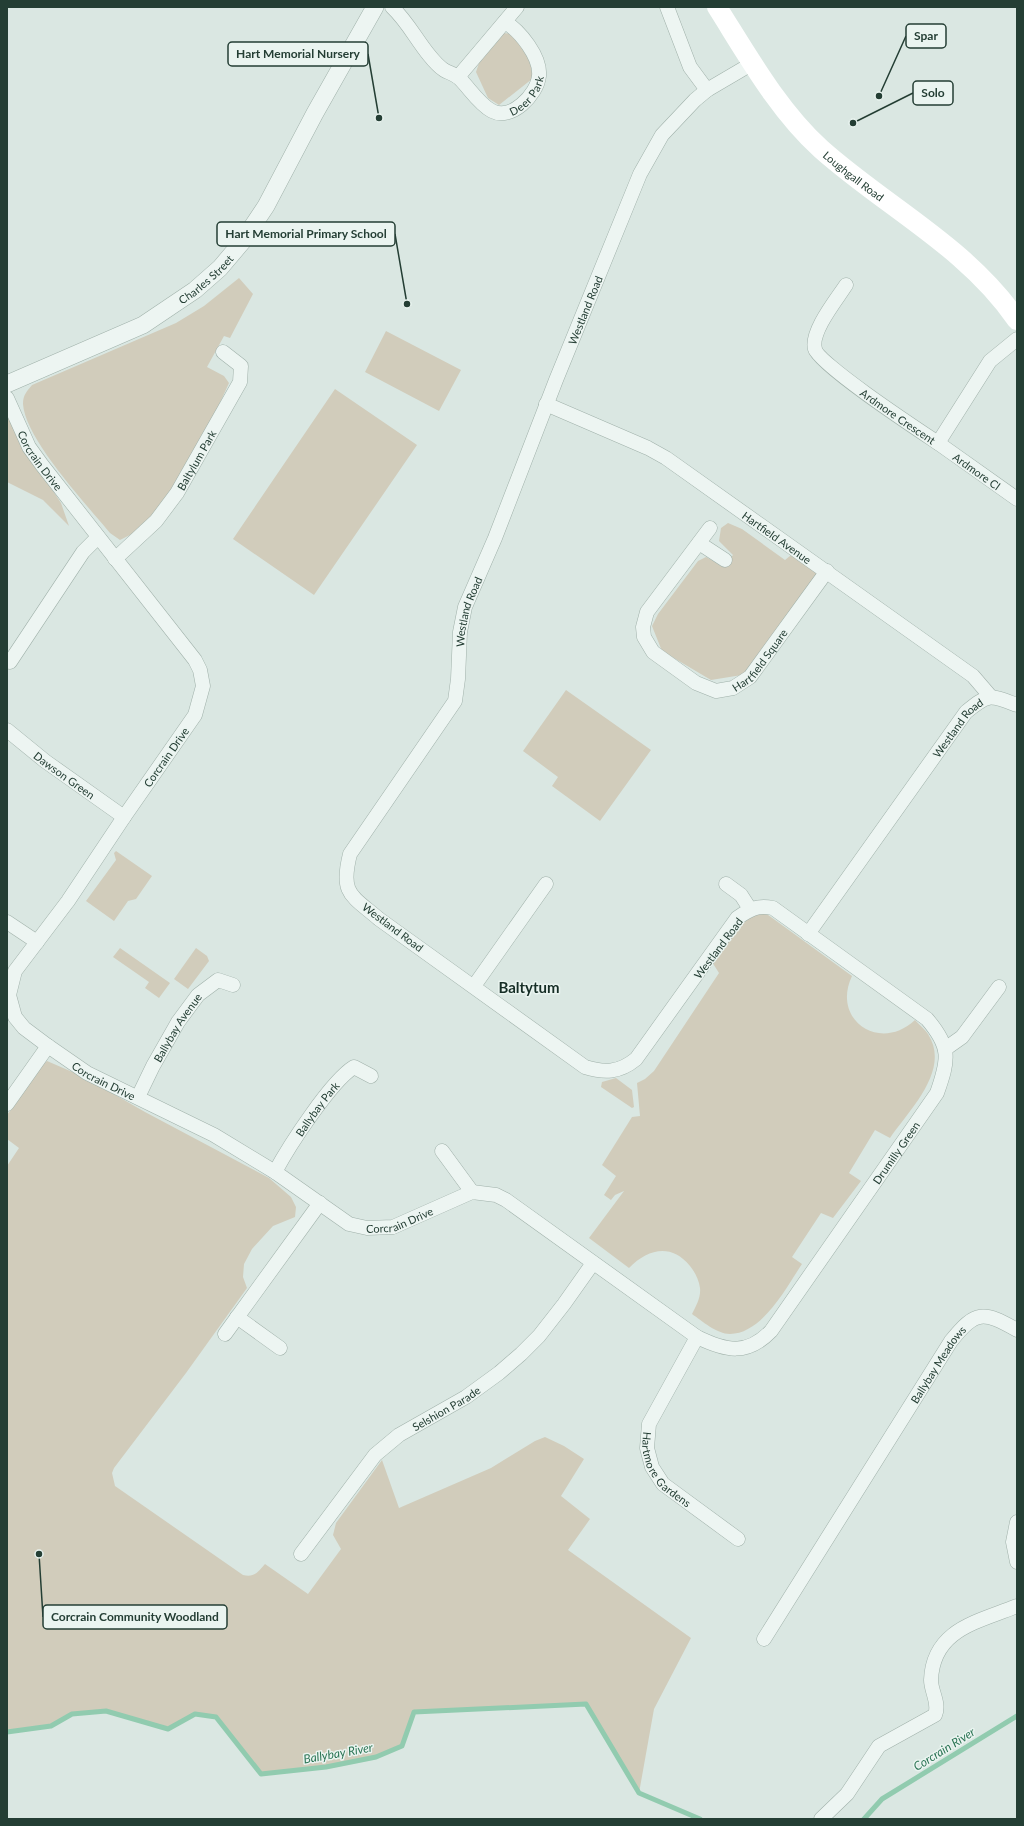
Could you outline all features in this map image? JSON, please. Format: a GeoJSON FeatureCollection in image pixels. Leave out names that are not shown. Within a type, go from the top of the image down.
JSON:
{"type":"FeatureCollection","features":[{"type":"Feature","properties":{"kind":"main road","name":"Loughgall Road"},"geometry":{"type":"LineString","coordinates":[[717,7],[753,63],[793,119],[821,149],[944,244],[973,269],[1015,312]]}},
{"type":"Feature","properties":{"kind":"street","name":"Charles Street"},"geometry":{"type":"LineString","coordinates":[[7,384],[143,325],[195,290],[220,268],[242,242],[266,206],[315,113],[375,7]]}},
{"type":"Feature","properties":{"kind":"street","name":"Deer Park"},"geometry":{"type":"LineString","coordinates":[[392,7],[401,15],[429,55],[443,69],[458,77],[483,104],[492,111],[506,113],[521,105],[534,91],[539,76],[537,61],[516,28],[506,22]]}},
{"type":"Feature","properties":{"kind":"street"},"geometry":{"type":"LineString","coordinates":[[458,77],[506,22],[517,7]]}},
{"type":"Feature","properties":{"kind":"street"},"geometry":{"type":"LineString","coordinates":[[667,7],[685,57],[690,67],[707,90]]}},
{"type":"Feature","properties":{"kind":"street","name":"Westland Road"},"geometry":{"type":"LineString","coordinates":[[753,63],[707,90],[695,100],[662,135],[640,174],[546,404],[495,538],[465,607],[460,632],[458,679],[455,701],[350,854],[346,872],[346,886],[353,896],[379,919],[474,986],[584,1067],[602,1072],[614,1071],[636,1060],[737,918],[750,909],[761,906],[773,908],[808,934],[966,712],[982,698],[991,697],[1017,705]]}},
{"type":"Feature","properties":{"kind":"street","name":"Ardmore Crescent"},"geometry":{"type":"LineString","coordinates":[[846,285],[815,337],[815,350],[822,359],[865,392],[938,443],[990,361],[1017,339]]}},
{"type":"Feature","properties":{"kind":"street","name":"Baltylum Park"},"geometry":{"type":"LineString","coordinates":[[115,559],[156,521],[177,493],[240,382],[241,366],[223,352]]}},
{"type":"Feature","properties":{"kind":"street","name":"Corcrain Drive"},"geometry":{"type":"LineString","coordinates":[[7,398],[29,447],[195,660],[200,670],[203,686],[195,715],[68,901],[15,971],[9,994],[15,1017],[24,1028],[87,1073],[214,1135],[275,1172],[349,1224],[367,1228],[393,1227],[472,1192]]}},
{"type":"Feature","properties":{"kind":"street","name":"Hartfield Avenue"},"geometry":{"type":"LineString","coordinates":[[546,404],[648,448],[666,458],[973,676],[991,697]]}},
{"type":"Feature","properties":{"kind":"street","name":"Ardmore Cl"},"geometry":{"type":"LineString","coordinates":[[938,443],[1017,499]]}},
{"type":"Feature","properties":{"kind":"street","name":"Hartfield Square"},"geometry":{"type":"LineString","coordinates":[[710,528],[647,612],[643,632],[644,637],[653,652],[696,683],[716,691],[733,688],[750,677],[827,571]]}},
{"type":"Feature","properties":{"kind":"street"},"geometry":{"type":"LineString","coordinates":[[10,662],[83,552],[98,537]]}},
{"type":"Feature","properties":{"kind":"street"},"geometry":{"type":"LineString","coordinates":[[699,543],[725,560]]}},
{"type":"Feature","properties":{"kind":"street","name":"Dawson Green"},"geometry":{"type":"LineString","coordinates":[[7,730],[45,761],[124,817]]}},
{"type":"Feature","properties":{"kind":"street"},"geometry":{"type":"LineString","coordinates":[[474,986],[546,884]]}},
{"type":"Feature","properties":{"kind":"street"},"geometry":{"type":"LineString","coordinates":[[726,884],[741,895],[750,909]]}},
{"type":"Feature","properties":{"kind":"street"},"geometry":{"type":"LineString","coordinates":[[7,922],[37,942]]}},
{"type":"Feature","properties":{"kind":"street","name":"Drumilly Green"},"geometry":{"type":"LineString","coordinates":[[697,1337],[716,1347],[735,1349],[746,1348],[762,1340],[771,1331],[937,1093],[946,1068],[946,1049],[939,1033],[927,1019],[808,934]]}},
{"type":"Feature","properties":{"kind":"street","name":"Ballybay Avenue"},"geometry":{"type":"LineString","coordinates":[[138,1097],[169,1036],[198,994],[218,980],[233,985]]}},
{"type":"Feature","properties":{"kind":"street"},"geometry":{"type":"LineString","coordinates":[[946,1049],[962,1037],[999,987]]}},
{"type":"Feature","properties":{"kind":"street"},"geometry":{"type":"LineString","coordinates":[[7,1104],[48,1046]]}},
{"type":"Feature","properties":{"kind":"street","name":"Ballybay Park"},"geometry":{"type":"LineString","coordinates":[[275,1172],[315,1111],[344,1073],[354,1067],[371,1076]]}},
{"type":"Feature","properties":{"kind":"street"},"geometry":{"type":"LineString","coordinates":[[442,1151],[472,1192],[496,1195],[506,1200],[697,1337]]}},
{"type":"Feature","properties":{"kind":"street"},"geometry":{"type":"LineString","coordinates":[[225,1334],[320,1203]]}},
{"type":"Feature","properties":{"kind":"street","name":"Selshion Parade"},"geometry":{"type":"LineString","coordinates":[[301,1554],[375,1455],[399,1435],[466,1397],[500,1373],[521,1354],[564,1304],[593,1263]]}},
{"type":"Feature","properties":{"kind":"street","name":"Ballybay Meadows"},"geometry":{"type":"LineString","coordinates":[[764,1639],[951,1341],[965,1323],[985,1316],[1017,1330]]}},
{"type":"Feature","properties":{"kind":"street"},"geometry":{"type":"LineString","coordinates":[[238,1317],[280,1348]]}},
{"type":"Feature","properties":{"kind":"street","name":"Hartmore Gardens"},"geometry":{"type":"LineString","coordinates":[[697,1337],[649,1424],[647,1448],[652,1467],[663,1484],[738,1539]]}},
{"type":"Feature","properties":{"kind":"street"},"geometry":{"type":"LineString","coordinates":[[1017,1522],[1013,1542],[1017,1562]]}},
{"type":"Feature","properties":{"kind":"street"},"geometry":{"type":"LineString","coordinates":[[821,1819],[847,1794],[879,1746],[935,1715],[937,1709],[931,1678],[935,1659],[941,1646],[946,1640],[954,1633],[970,1625],[1017,1606]]}},
{"type":"Feature","properties":{"kind":"shaded area"},"geometry":{"type":"Polygon","coordinates":[[[503,33],[513,34],[520,40],[534,71],[532,79],[499,105],[488,98],[476,72],[480,60],[503,33]]]}},
{"type":"Feature","properties":{"kind":"shaded area"},"geometry":{"type":"Polygon","coordinates":[[[239,278],[253,294],[230,338],[224,336],[207,367],[224,376],[229,383],[201,441],[164,503],[137,531],[120,540],[110,533],[45,453],[26,418],[23,401],[27,391],[32,385],[176,323],[204,306],[239,278]]]}},
{"type":"Feature","properties":{"kind":"shaded area"},"geometry":{"type":"Polygon","coordinates":[[[386,331],[461,370],[439,411],[365,372],[386,331]]]}},
{"type":"Feature","properties":{"kind":"shaded area"},"geometry":{"type":"Polygon","coordinates":[[[335,389],[417,445],[314,595],[233,539],[335,389]]]}},
{"type":"Feature","properties":{"kind":"shaded area"},"geometry":{"type":"Polygon","coordinates":[[[7,412],[29,454],[61,503],[69,526],[43,500],[7,482],[7,412]]]}},
{"type":"Feature","properties":{"kind":"shaded area"},"geometry":{"type":"Polygon","coordinates":[[[728,523],[742,529],[785,560],[796,551],[816,568],[817,580],[748,674],[711,680],[662,651],[652,626],[658,614],[698,561],[706,557],[723,566],[733,555],[719,541],[721,528],[728,523]]]}},
{"type":"Feature","properties":{"kind":"shaded area"},"geometry":{"type":"Polygon","coordinates":[[[566,690],[651,750],[600,821],[552,786],[558,777],[523,751],[566,690]]]}},
{"type":"Feature","properties":{"kind":"shaded area"},"geometry":{"type":"Polygon","coordinates":[[[116,851],[152,876],[136,899],[128,901],[114,921],[86,901],[116,860],[114,853],[116,851]]]}},
{"type":"Feature","properties":{"kind":"shaded area"},"geometry":{"type":"Polygon","coordinates":[[[764,912],[852,976],[847,992],[848,1006],[853,1018],[862,1027],[874,1032],[887,1033],[901,1029],[915,1020],[928,1034],[934,1048],[935,1061],[925,1089],[890,1138],[875,1130],[849,1173],[861,1181],[833,1218],[821,1213],[792,1257],[802,1264],[781,1297],[763,1318],[752,1326],[742,1332],[730,1334],[715,1330],[692,1314],[699,1299],[700,1288],[695,1273],[683,1259],[675,1254],[660,1251],[644,1256],[629,1268],[589,1238],[624,1191],[615,1195],[611,1200],[604,1195],[616,1176],[602,1165],[632,1117],[640,1116],[637,1083],[645,1079],[654,1071],[719,973],[712,962],[728,940],[748,919],[764,912]]]}},
{"type":"Feature","properties":{"kind":"shaded area"},"geometry":{"type":"Polygon","coordinates":[[[120,948],[170,983],[159,998],[145,988],[149,982],[113,957],[120,948]]]}},
{"type":"Feature","properties":{"kind":"shaded area"},"geometry":{"type":"Polygon","coordinates":[[[196,948],[207,956],[209,961],[188,989],[174,979],[196,948]]]}},
{"type":"Feature","properties":{"kind":"shaded area"},"geometry":{"type":"Polygon","coordinates":[[[47,1061],[84,1077],[145,1112],[269,1178],[291,1197],[296,1207],[295,1217],[273,1226],[252,1249],[244,1264],[243,1277],[247,1288],[186,1373],[114,1468],[112,1473],[115,1486],[243,1575],[253,1575],[265,1564],[308,1594],[341,1549],[333,1535],[336,1523],[382,1460],[399,1508],[491,1468],[535,1441],[545,1437],[564,1446],[584,1459],[561,1496],[590,1519],[568,1550],[691,1638],[654,1709],[639,1793],[586,1704],[414,1712],[402,1746],[376,1757],[326,1767],[261,1774],[216,1717],[195,1714],[168,1729],[106,1711],[72,1714],[51,1726],[7,1732],[7,1166],[19,1148],[7,1139],[7,1115],[41,1066],[47,1061]]]}},
{"type":"Feature","properties":{"kind":"shaded area"},"geometry":{"type":"Polygon","coordinates":[[[616,1078],[632,1090],[634,1107],[632,1108],[601,1087],[602,1082],[616,1078]]]}},
{"type":"Feature","properties":{"kind":"waterway","name":"Ballybay River"},"geometry":{"type":"LineString","coordinates":[[7,1732],[51,1726],[72,1714],[106,1711],[168,1729],[195,1714],[216,1717],[261,1774],[326,1767],[376,1757],[402,1746],[414,1712],[586,1704],[639,1793],[700,1819]]}},
{"type":"Feature","properties":{"kind":"waterway","name":"Corcrain River"},"geometry":{"type":"LineString","coordinates":[[864,1819],[882,1799],[1017,1716]]}},
{"type":"Feature","properties":{"kind":"place","name":"Spar"},"geometry":{"type":"Point","coordinates":[879,96]}},
{"type":"Feature","properties":{"kind":"place","name":"Hart Memorial Nursery"},"geometry":{"type":"Point","coordinates":[379,118]}},
{"type":"Feature","properties":{"kind":"place","name":"Solo"},"geometry":{"type":"Point","coordinates":[853,123]}},
{"type":"Feature","properties":{"kind":"place","name":"Hart Memorial Primary School"},"geometry":{"type":"Point","coordinates":[407,304]}},
{"type":"Feature","properties":{"kind":"place","name":"Corcrain Community Woodland"},"geometry":{"type":"Point","coordinates":[39,1554]}},
{"type":"Feature","properties":{"kind":"district","name":"Baltytum"},"geometry":{"type":"Point","coordinates":[529,987]}}]}
